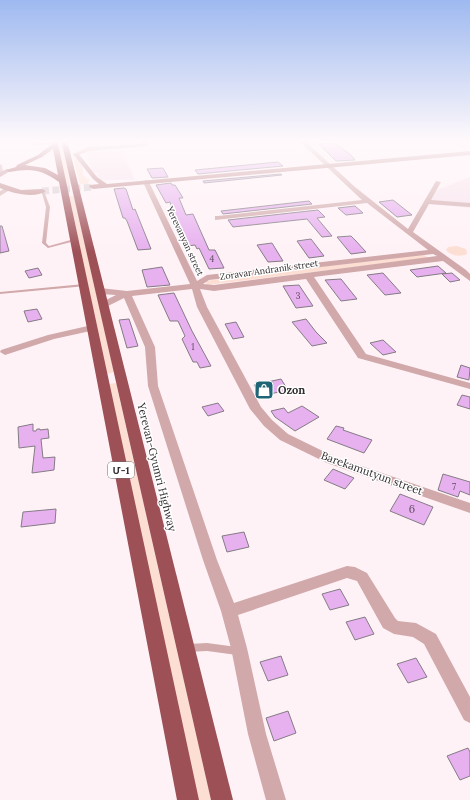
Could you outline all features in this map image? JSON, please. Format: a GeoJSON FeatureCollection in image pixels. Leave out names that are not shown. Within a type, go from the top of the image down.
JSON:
{"type":"FeatureCollection","features":[{"type":"Feature","properties":{"kind":"highway"},"geometry":{"type":"LineString","coordinates":[[57,177],[62,181]]}},
{"type":"Feature","properties":{"kind":"highway","name":"Մ-1"},"geometry":{"type":"LineString","coordinates":[[62,177],[188,800]]}},
{"type":"Feature","properties":{"kind":"highway","name":"Yerevan-Gyumri Highway"},"geometry":{"type":"LineString","coordinates":[[70,177],[121,377],[222,800]]}},
{"type":"Feature","properties":{"kind":"highway"},"geometry":{"type":"LineString","coordinates":[[102,380],[121,377]]}},
{"type":"Feature","properties":{"kind":"street"},"geometry":{"type":"LineString","coordinates":[[94,177],[106,186]]}},
{"type":"Feature","properties":{"kind":"street"},"geometry":{"type":"LineString","coordinates":[[93,187],[195,177]]}},
{"type":"Feature","properties":{"kind":"street"},"geometry":{"type":"LineString","coordinates":[[341,177],[409,233],[453,263],[470,278]]}},
{"type":"Feature","properties":{"kind":"street","name":"Yerevanyan street"},"geometry":{"type":"LineString","coordinates":[[146,182],[195,286]]}},
{"type":"Feature","properties":{"kind":"street"},"geometry":{"type":"LineString","coordinates":[[409,233],[438,182]]}},
{"type":"Feature","properties":{"kind":"street"},"geometry":{"type":"LineString","coordinates":[[0,185],[8,189],[28,193],[42,191]]}},
{"type":"Feature","properties":{"kind":"street"},"geometry":{"type":"LineString","coordinates":[[0,194],[8,189]]}},
{"type":"Feature","properties":{"kind":"street"},"geometry":{"type":"LineString","coordinates":[[218,218],[369,200]]}},
{"type":"Feature","properties":{"kind":"street"},"geometry":{"type":"LineString","coordinates":[[426,202],[470,205]]}},
{"type":"Feature","properties":{"kind":"street","name":"Zoravar Andranik street"},"geometry":{"type":"LineString","coordinates":[[195,286],[207,278],[435,251]]}},
{"type":"Feature","properties":{"kind":"street","name":"Zoravar Andranik street"},"geometry":{"type":"LineString","coordinates":[[195,286],[214,288],[444,258]]}},
{"type":"Feature","properties":{"kind":"street"},"geometry":{"type":"LineString","coordinates":[[308,275],[362,356],[470,386]]}},
{"type":"Feature","properties":{"kind":"street"},"geometry":{"type":"LineString","coordinates":[[100,291],[127,294],[195,286]]}},
{"type":"Feature","properties":{"kind":"street","name":"Barekamutyun street"},"geometry":{"type":"LineString","coordinates":[[195,286],[202,307],[256,409],[268,423],[284,437],[331,460],[470,508]]}},
{"type":"Feature","properties":{"kind":"street"},"geometry":{"type":"LineString","coordinates":[[103,305],[127,294]]}},
{"type":"Feature","properties":{"kind":"street"},"geometry":{"type":"LineString","coordinates":[[127,294],[150,347],[153,386],[210,560],[229,611],[240,651],[257,734],[276,800]]}},
{"type":"Feature","properties":{"kind":"street"},"geometry":{"type":"LineString","coordinates":[[5,352],[51,337],[92,328]]}},
{"type":"Feature","properties":{"kind":"street"},"geometry":{"type":"LineString","coordinates":[[229,611],[347,572],[355,573],[362,577],[389,623],[394,627],[416,630],[430,639],[470,714]]}},
{"type":"Feature","properties":{"kind":"lane"},"geometry":{"type":"LineString","coordinates":[[42,191],[48,207],[44,243],[48,247],[74,240]]}},
{"type":"Feature","properties":{"kind":"lane"},"geometry":{"type":"LineString","coordinates":[[0,293],[84,285]]}},
{"type":"Feature","properties":{"kind":"lane"},"geometry":{"type":"LineString","coordinates":[[186,648],[207,647],[240,651]]}},
{"type":"Feature","properties":{"kind":"shaded area"},"geometry":{"type":"Polygon","coordinates":[[[64,177],[68,177],[70,185],[66,185],[64,177]]]}},
{"type":"Feature","properties":{"kind":"shaded area"},"geometry":{"type":"Polygon","coordinates":[[[78,177],[85,177],[90,180],[87,184],[80,184],[78,177]]]}},
{"type":"Feature","properties":{"kind":"shaded area"},"geometry":{"type":"Polygon","coordinates":[[[98,177],[134,177],[135,180],[101,180],[98,177]]]}},
{"type":"Feature","properties":{"kind":"shaded area"},"geometry":{"type":"Polygon","coordinates":[[[470,177],[470,208],[428,204],[437,190],[470,177]]]}},
{"type":"Feature","properties":{"kind":"shaded area"},"geometry":{"type":"Polygon","coordinates":[[[69,196],[74,196],[114,372],[107,374],[69,196]]]}},
{"type":"Feature","properties":{"kind":"shaded area"},"geometry":{"type":"Polygon","coordinates":[[[457,246],[466,249],[467,254],[450,254],[446,250],[448,247],[457,246]]]}},
{"type":"Feature","properties":{"kind":"shaded area"},"geometry":{"type":"Polygon","coordinates":[[[423,254],[428,258],[207,285],[205,281],[423,254]]]}},
{"type":"Feature","properties":{"kind":"shaded area"},"geometry":{"type":"Polygon","coordinates":[[[116,383],[211,800],[198,800],[109,384],[116,383]]]}},
{"type":"Feature","properties":{"kind":"building"},"geometry":{"type":"Polygon","coordinates":[[[244,177],[259,177],[204,183],[203,181],[244,177]]]}},
{"type":"Feature","properties":{"kind":"building"},"geometry":{"type":"Polygon","coordinates":[[[171,183],[172,185],[175,185],[183,198],[179,198],[186,215],[193,214],[209,250],[215,250],[224,268],[209,269],[199,248],[197,249],[195,245],[188,246],[178,225],[176,226],[170,202],[166,203],[156,185],[171,183]]]}},
{"type":"Feature","properties":{"kind":"building"},"geometry":{"type":"Polygon","coordinates":[[[114,189],[126,189],[133,210],[135,209],[151,249],[138,250],[127,221],[123,218],[114,189]]]}},
{"type":"Feature","properties":{"kind":"building"},"geometry":{"type":"Polygon","coordinates":[[[393,200],[412,215],[397,217],[379,202],[393,200]]]}},
{"type":"Feature","properties":{"kind":"building"},"geometry":{"type":"Polygon","coordinates":[[[309,201],[312,204],[223,214],[221,211],[309,201]]]}},
{"type":"Feature","properties":{"kind":"building"},"geometry":{"type":"Polygon","coordinates":[[[355,206],[363,213],[346,215],[338,208],[355,206]]]}},
{"type":"Feature","properties":{"kind":"building"},"geometry":{"type":"Polygon","coordinates":[[[318,210],[325,217],[317,218],[332,236],[322,237],[307,219],[233,227],[228,220],[318,210]]]}},
{"type":"Feature","properties":{"kind":"building"},"geometry":{"type":"Polygon","coordinates":[[[0,226],[2,226],[9,251],[0,253],[0,226]]]}},
{"type":"Feature","properties":{"kind":"building"},"geometry":{"type":"Polygon","coordinates":[[[351,236],[366,252],[351,254],[337,237],[351,236]]]}},
{"type":"Feature","properties":{"kind":"building"},"geometry":{"type":"Polygon","coordinates":[[[311,239],[324,256],[309,258],[297,241],[311,239]]]}},
{"type":"Feature","properties":{"kind":"building"},"geometry":{"type":"Polygon","coordinates":[[[272,243],[283,261],[268,262],[257,245],[272,243]]]}},
{"type":"Feature","properties":{"kind":"building"},"geometry":{"type":"Polygon","coordinates":[[[438,266],[446,273],[417,277],[410,270],[438,266]]]}},
{"type":"Feature","properties":{"kind":"building"},"geometry":{"type":"Polygon","coordinates":[[[162,267],[170,285],[147,287],[142,270],[162,267]]]}},
{"type":"Feature","properties":{"kind":"building"},"geometry":{"type":"Polygon","coordinates":[[[38,268],[42,275],[29,278],[25,271],[38,268]]]}},
{"type":"Feature","properties":{"kind":"building"},"geometry":{"type":"Polygon","coordinates":[[[383,273],[401,293],[385,295],[367,275],[383,273]]]}},
{"type":"Feature","properties":{"kind":"building"},"geometry":{"type":"Polygon","coordinates":[[[452,273],[460,280],[450,282],[442,274],[452,273]]]}},
{"type":"Feature","properties":{"kind":"building"},"geometry":{"type":"Polygon","coordinates":[[[341,279],[357,299],[341,301],[325,280],[341,279]]]}},
{"type":"Feature","properties":{"kind":"building"},"geometry":{"type":"Polygon","coordinates":[[[299,285],[313,306],[296,308],[283,286],[299,285]]]}},
{"type":"Feature","properties":{"kind":"building"},"geometry":{"type":"Polygon","coordinates":[[[174,293],[211,366],[200,368],[197,362],[193,362],[182,339],[185,336],[178,321],[170,321],[158,295],[174,293]]]}},
{"type":"Feature","properties":{"kind":"building"},"geometry":{"type":"Polygon","coordinates":[[[37,309],[42,319],[28,322],[24,311],[37,309]]]}},
{"type":"Feature","properties":{"kind":"building"},"geometry":{"type":"Polygon","coordinates":[[[129,319],[138,346],[127,348],[119,320],[129,319]]]}},
{"type":"Feature","properties":{"kind":"building"},"geometry":{"type":"Polygon","coordinates":[[[306,319],[327,343],[312,346],[292,322],[306,319]]]}},
{"type":"Feature","properties":{"kind":"building"},"geometry":{"type":"Polygon","coordinates":[[[236,322],[244,337],[233,339],[225,324],[236,322]]]}},
{"type":"Feature","properties":{"kind":"building"},"geometry":{"type":"Polygon","coordinates":[[[383,340],[396,352],[383,355],[370,343],[383,340]]]}},
{"type":"Feature","properties":{"kind":"building"},"geometry":{"type":"Polygon","coordinates":[[[461,365],[470,368],[469,380],[457,377],[461,365]]]}},
{"type":"Feature","properties":{"kind":"building"},"geometry":{"type":"Polygon","coordinates":[[[281,379],[288,390],[261,396],[254,385],[281,379]]]}},
{"type":"Feature","properties":{"kind":"building"},"geometry":{"type":"Polygon","coordinates":[[[462,395],[470,397],[470,409],[457,405],[462,395]]]}},
{"type":"Feature","properties":{"kind":"building"},"geometry":{"type":"Polygon","coordinates":[[[218,403],[224,411],[208,416],[202,407],[218,403]]]}},
{"type":"Feature","properties":{"kind":"building"},"geometry":{"type":"Polygon","coordinates":[[[302,406],[319,417],[295,431],[275,417],[271,411],[284,408],[288,413],[302,406]]]}},
{"type":"Feature","properties":{"kind":"building"},"geometry":{"type":"Polygon","coordinates":[[[33,424],[33,431],[36,431],[37,429],[48,429],[49,438],[41,439],[43,458],[55,457],[54,470],[32,473],[35,446],[19,448],[18,427],[33,424]]]}},
{"type":"Feature","properties":{"kind":"building"},"geometry":{"type":"Polygon","coordinates":[[[336,426],[372,440],[364,453],[327,439],[336,426]]]}},
{"type":"Feature","properties":{"kind":"building"},"geometry":{"type":"Polygon","coordinates":[[[333,469],[354,478],[345,489],[324,480],[333,469]]]}},
{"type":"Feature","properties":{"kind":"building"},"geometry":{"type":"Polygon","coordinates":[[[443,474],[470,482],[470,495],[460,491],[458,497],[438,490],[443,474]]]}},
{"type":"Feature","properties":{"kind":"building"},"geometry":{"type":"Polygon","coordinates":[[[400,494],[433,507],[424,525],[390,511],[400,494]]]}},
{"type":"Feature","properties":{"kind":"building"},"geometry":{"type":"Polygon","coordinates":[[[56,509],[55,523],[21,527],[23,512],[56,509]]]}},
{"type":"Feature","properties":{"kind":"building"},"geometry":{"type":"Polygon","coordinates":[[[244,532],[249,547],[227,552],[222,536],[244,532]]]}},
{"type":"Feature","properties":{"kind":"building"},"geometry":{"type":"Polygon","coordinates":[[[340,589],[349,605],[330,610],[322,594],[340,589]]]}},
{"type":"Feature","properties":{"kind":"building"},"geometry":{"type":"Polygon","coordinates":[[[365,617],[374,634],[355,640],[346,622],[365,617]]]}},
{"type":"Feature","properties":{"kind":"building"},"geometry":{"type":"Polygon","coordinates":[[[281,656],[288,675],[268,681],[260,662],[281,656]]]}},
{"type":"Feature","properties":{"kind":"building"},"geometry":{"type":"Polygon","coordinates":[[[416,658],[427,677],[408,683],[397,664],[416,658]]]}},
{"type":"Feature","properties":{"kind":"building"},"geometry":{"type":"Polygon","coordinates":[[[288,711],[296,733],[274,741],[266,718],[288,711]]]}},
{"type":"Feature","properties":{"kind":"building"},"geometry":{"type":"Polygon","coordinates":[[[468,748],[470,752],[470,776],[460,780],[447,756],[468,748]]]}},
{"type":"Feature","properties":{"kind":"tunnel"},"geometry":{"type":"LineString","coordinates":[[42,191],[93,187]]}},
{"type":"Feature","properties":{"kind":"place","name":"Ozon"},"geometry":{"type":"Point","coordinates":[264,390]}}]}
